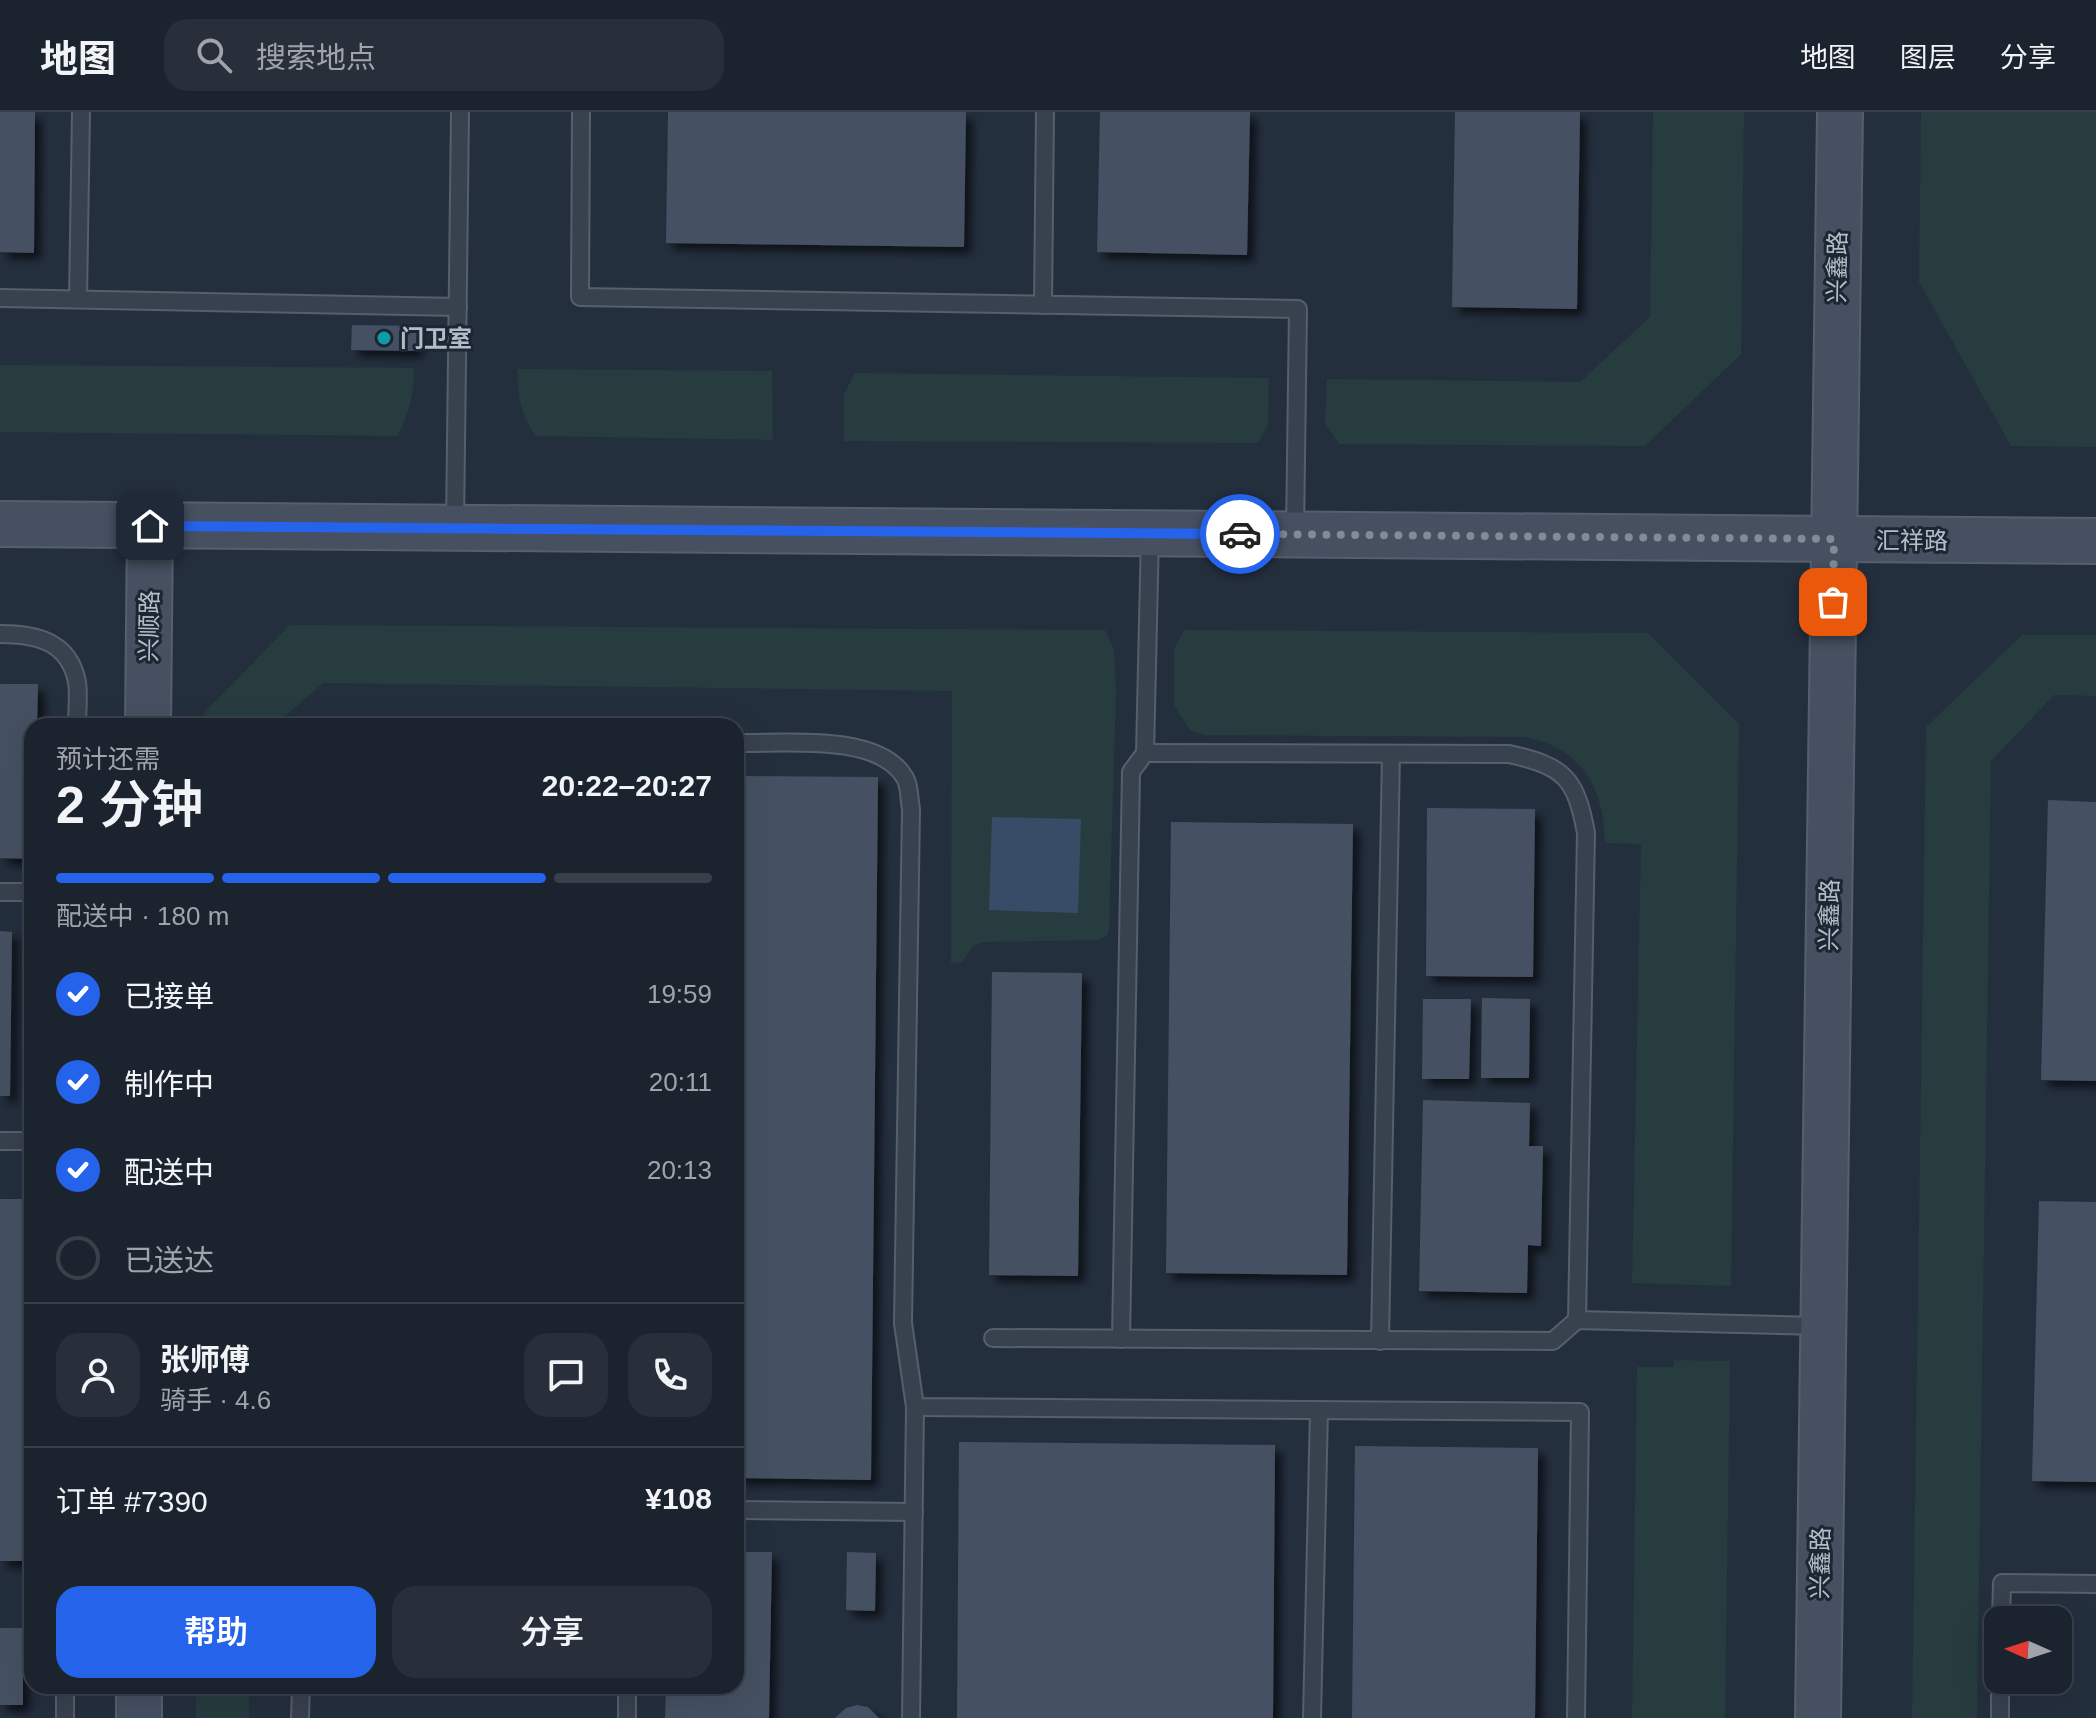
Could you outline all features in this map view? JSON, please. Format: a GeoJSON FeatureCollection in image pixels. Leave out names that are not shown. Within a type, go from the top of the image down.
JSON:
{"type":"FeatureCollection","features":[{"type":"Feature","properties":{"kind":"main road","name":"兴鑫路"},"geometry":{"type":"LineString","coordinates":[[1818,1718],[1840,112]]}},
{"type":"Feature","properties":{"kind":"main road","name":"汇祥路"},"geometry":{"type":"LineString","coordinates":[[0,524],[2096,541]]}},
{"type":"Feature","properties":{"kind":"main road","name":"兴顺路"},"geometry":{"type":"LineString","coordinates":[[148,718],[150,526]]}},
{"type":"Feature","properties":{"kind":"main road"},"geometry":{"type":"LineString","coordinates":[[139,1694],[139,1718]]}},
{"type":"Feature","properties":{"kind":"lane"},"geometry":{"type":"LineString","coordinates":[[78,299],[81,112]]}},
{"type":"Feature","properties":{"kind":"lane"},"geometry":{"type":"LineString","coordinates":[[455,528],[460,112]]}},
{"type":"Feature","properties":{"kind":"lane"},"geometry":{"type":"LineString","coordinates":[[581,112],[580,297],[1298,309],[1295,535]]}},
{"type":"Feature","properties":{"kind":"lane"},"geometry":{"type":"LineString","coordinates":[[1043,305],[1045,112]]}},
{"type":"Feature","properties":{"kind":"lane"},"geometry":{"type":"LineString","coordinates":[[0,298],[458,307]]}},
{"type":"Feature","properties":{"kind":"lane"},"geometry":{"type":"LineString","coordinates":[[1121,1339],[1131,772],[1145,753],[1150,534]]}},
{"type":"Feature","properties":{"kind":"lane"},"geometry":{"type":"LineString","coordinates":[[0,634],[50,641],[67,658],[77,682],[77,718]]}},
{"type":"Feature","properties":{"kind":"lane"},"geometry":{"type":"LineString","coordinates":[[744,743],[838,744],[874,753],[893,765],[906,779],[911,809],[903,1323],[915,1407],[911,1718]]}},
{"type":"Feature","properties":{"kind":"lane"},"geometry":{"type":"LineString","coordinates":[[1145,753],[1509,754],[1536,760],[1557,771],[1575,787],[1586,833],[1577,1320]]}},
{"type":"Feature","properties":{"kind":"lane"},"geometry":{"type":"LineString","coordinates":[[1380,1341],[1391,754]]}},
{"type":"Feature","properties":{"kind":"lane"},"geometry":{"type":"LineString","coordinates":[[0,892],[24,892]]}},
{"type":"Feature","properties":{"kind":"lane"},"geometry":{"type":"LineString","coordinates":[[0,1141],[24,1141]]}},
{"type":"Feature","properties":{"kind":"lane"},"geometry":{"type":"LineString","coordinates":[[993,1338],[1553,1341],[1577,1320],[1823,1326]]}},
{"type":"Feature","properties":{"kind":"lane"},"geometry":{"type":"LineString","coordinates":[[915,1407],[1580,1412],[1576,1718]]}},
{"type":"Feature","properties":{"kind":"lane"},"geometry":{"type":"LineString","coordinates":[[1312,1718],[1319,1410]]}},
{"type":"Feature","properties":{"kind":"lane"},"geometry":{"type":"LineString","coordinates":[[744,1510],[914,1512]]}},
{"type":"Feature","properties":{"kind":"lane"},"geometry":{"type":"LineString","coordinates":[[2001,1606],[2002,1583],[2096,1584]]}},
{"type":"Feature","properties":{"kind":"lane"},"geometry":{"type":"LineString","coordinates":[[65,1694],[65,1718]]}},
{"type":"Feature","properties":{"kind":"lane"},"geometry":{"type":"LineString","coordinates":[[300,1718],[301,1694]]}},
{"type":"Feature","properties":{"kind":"lane"},"geometry":{"type":"LineString","coordinates":[[627,1694],[627,1718]]}},
{"type":"Feature","properties":{"kind":"lane"},"geometry":{"type":"LineString","coordinates":[[2000,1694],[2000,1718]]}},
{"type":"Feature","properties":{"kind":"green space"},"geometry":{"type":"Polygon","coordinates":[[[1653,112],[1744,112],[1741,354],[1645,446],[1339,444],[1325,423],[1327,379],[1580,382],[1650,317],[1653,112]]]}},
{"type":"Feature","properties":{"kind":"green space"},"geometry":{"type":"Polygon","coordinates":[[[1921,112],[2096,112],[2096,447],[2011,446],[1919,282],[1921,112]]]}},
{"type":"Feature","properties":{"kind":"green space"},"geometry":{"type":"Polygon","coordinates":[[[0,365],[414,368],[410,403],[397,436],[0,432],[0,365]]]}},
{"type":"Feature","properties":{"kind":"green space"},"geometry":{"type":"Polygon","coordinates":[[[517,369],[772,371],[773,440],[536,436],[521,404],[517,369]]]}},
{"type":"Feature","properties":{"kind":"green space"},"geometry":{"type":"Polygon","coordinates":[[[855,373],[1269,378],[1268,425],[1258,443],[844,441],[844,394],[855,373]]]}},
{"type":"Feature","properties":{"kind":"green space"},"geometry":{"type":"Polygon","coordinates":[[[290,625],[1105,630],[1114,650],[1116,692],[1109,930],[1107,936],[1098,940],[983,942],[973,946],[962,962],[951,963],[952,691],[323,683],[283,718],[204,718],[204,713],[290,625]]]}},
{"type":"Feature","properties":{"kind":"green space"},"geometry":{"type":"Polygon","coordinates":[[[1184,630],[1648,633],[1739,724],[1731,1286],[1632,1283],[1641,844],[1605,843],[1600,805],[1586,774],[1561,750],[1525,737],[1205,735],[1190,730],[1174,706],[1174,649],[1184,630]]]}},
{"type":"Feature","properties":{"kind":"green space"},"geometry":{"type":"Polygon","coordinates":[[[2022,635],[2096,635],[2096,696],[2054,695],[1991,761],[1977,1718],[1912,1718],[1926,727],[2022,635]]]}},
{"type":"Feature","properties":{"kind":"green space"},"geometry":{"type":"Polygon","coordinates":[[[1674,1360],[1730,1361],[1725,1718],[1632,1718],[1637,1367],[1674,1367],[1674,1360]]]}},
{"type":"Feature","properties":{"kind":"green space"},"geometry":{"type":"Polygon","coordinates":[[[196,1694],[249,1694],[249,1718],[196,1718],[196,1694]]]}},
{"type":"Feature","properties":{"kind":"water"},"geometry":{"type":"Polygon","coordinates":[[[992,817],[1081,819],[1078,913],[989,910],[992,817]]]}},
{"type":"Feature","properties":{"kind":"building"},"geometry":{"type":"Polygon","coordinates":[[[0,112],[35,112],[34,253],[0,252],[0,112]]]}},
{"type":"Feature","properties":{"kind":"building"},"geometry":{"type":"Polygon","coordinates":[[[668,112],[966,112],[964,247],[666,243],[668,112]]]}},
{"type":"Feature","properties":{"kind":"building"},"geometry":{"type":"Polygon","coordinates":[[[1100,112],[1250,112],[1247,255],[1097,252],[1100,112]]]}},
{"type":"Feature","properties":{"kind":"building"},"geometry":{"type":"Polygon","coordinates":[[[1455,112],[1580,112],[1577,309],[1452,307],[1455,112]]]}},
{"type":"Feature","properties":{"kind":"building","name":"门卫室"},"geometry":{"type":"Polygon","coordinates":[[[352,325],[417,326],[416,351],[351,350],[352,325]]]}},
{"type":"Feature","properties":{"kind":"building"},"geometry":{"type":"Polygon","coordinates":[[[0,684],[38,684],[37,718],[24,718],[24,859],[0,858],[0,684]]]}},
{"type":"Feature","properties":{"kind":"building"},"geometry":{"type":"Polygon","coordinates":[[[744,776],[878,777],[871,1480],[744,1478],[744,776]]]}},
{"type":"Feature","properties":{"kind":"building"},"geometry":{"type":"Polygon","coordinates":[[[2048,800],[2096,802],[2096,1081],[2041,1080],[2048,800]]]}},
{"type":"Feature","properties":{"kind":"building"},"geometry":{"type":"Polygon","coordinates":[[[1427,808],[1535,809],[1533,977],[1426,976],[1427,808]]]}},
{"type":"Feature","properties":{"kind":"building"},"geometry":{"type":"Polygon","coordinates":[[[1171,822],[1353,824],[1347,1275],[1166,1273],[1171,822]]]}},
{"type":"Feature","properties":{"kind":"building"},"geometry":{"type":"Polygon","coordinates":[[[0,931],[12,932],[10,1096],[0,1096],[0,931]]]}},
{"type":"Feature","properties":{"kind":"building"},"geometry":{"type":"Polygon","coordinates":[[[992,972],[1082,973],[1078,1276],[989,1275],[992,972]]]}},
{"type":"Feature","properties":{"kind":"building"},"geometry":{"type":"Polygon","coordinates":[[[1482,998],[1530,999],[1529,1078],[1481,1078],[1482,998]]]}},
{"type":"Feature","properties":{"kind":"building"},"geometry":{"type":"Polygon","coordinates":[[[1423,999],[1471,999],[1469,1079],[1422,1079],[1423,999]]]}},
{"type":"Feature","properties":{"kind":"building"},"geometry":{"type":"Polygon","coordinates":[[[1423,1100],[1530,1103],[1529,1146],[1543,1146],[1541,1246],[1528,1245],[1527,1293],[1419,1291],[1423,1100]]]}},
{"type":"Feature","properties":{"kind":"building"},"geometry":{"type":"Polygon","coordinates":[[[0,1199],[24,1199],[23,1561],[0,1561],[0,1199]]]}},
{"type":"Feature","properties":{"kind":"building"},"geometry":{"type":"Polygon","coordinates":[[[2039,1201],[2096,1202],[2096,1482],[2032,1481],[2039,1201]]]}},
{"type":"Feature","properties":{"kind":"building"},"geometry":{"type":"Polygon","coordinates":[[[959,1442],[1275,1445],[1273,1718],[957,1718],[959,1442]]]}},
{"type":"Feature","properties":{"kind":"building"},"geometry":{"type":"Polygon","coordinates":[[[1355,1446],[1538,1448],[1535,1718],[1352,1718],[1355,1446]]]}},
{"type":"Feature","properties":{"kind":"building"},"geometry":{"type":"Polygon","coordinates":[[[744,1552],[772,1552],[769,1718],[665,1718],[666,1694],[744,1694],[744,1552]]]}},
{"type":"Feature","properties":{"kind":"building"},"geometry":{"type":"Polygon","coordinates":[[[847,1552],[876,1553],[875,1611],[846,1610],[847,1552]]]}},
{"type":"Feature","properties":{"kind":"building"},"geometry":{"type":"Polygon","coordinates":[[[0,1628],[23,1628],[23,1705],[0,1705],[0,1628]]]}},
{"type":"Feature","properties":{"kind":"building"},"geometry":{"type":"Polygon","coordinates":[[[857,1705],[868,1707],[879,1718],[835,1718],[846,1708],[857,1705]]]}},
{"type":"Feature","properties":{"kind":"way so far"},"geometry":{"type":"LineString","coordinates":[[1240,534],[1834,539],[1833,602]]}},
{"type":"Feature","properties":{"kind":"place","name":"门卫室"},"geometry":{"type":"Point","coordinates":[384,338]}},
{"type":"Feature","properties":{"kind":"route"},"geometry":{"type":"LineString","coordinates":[[150,526],[1240,534]]}}]}
